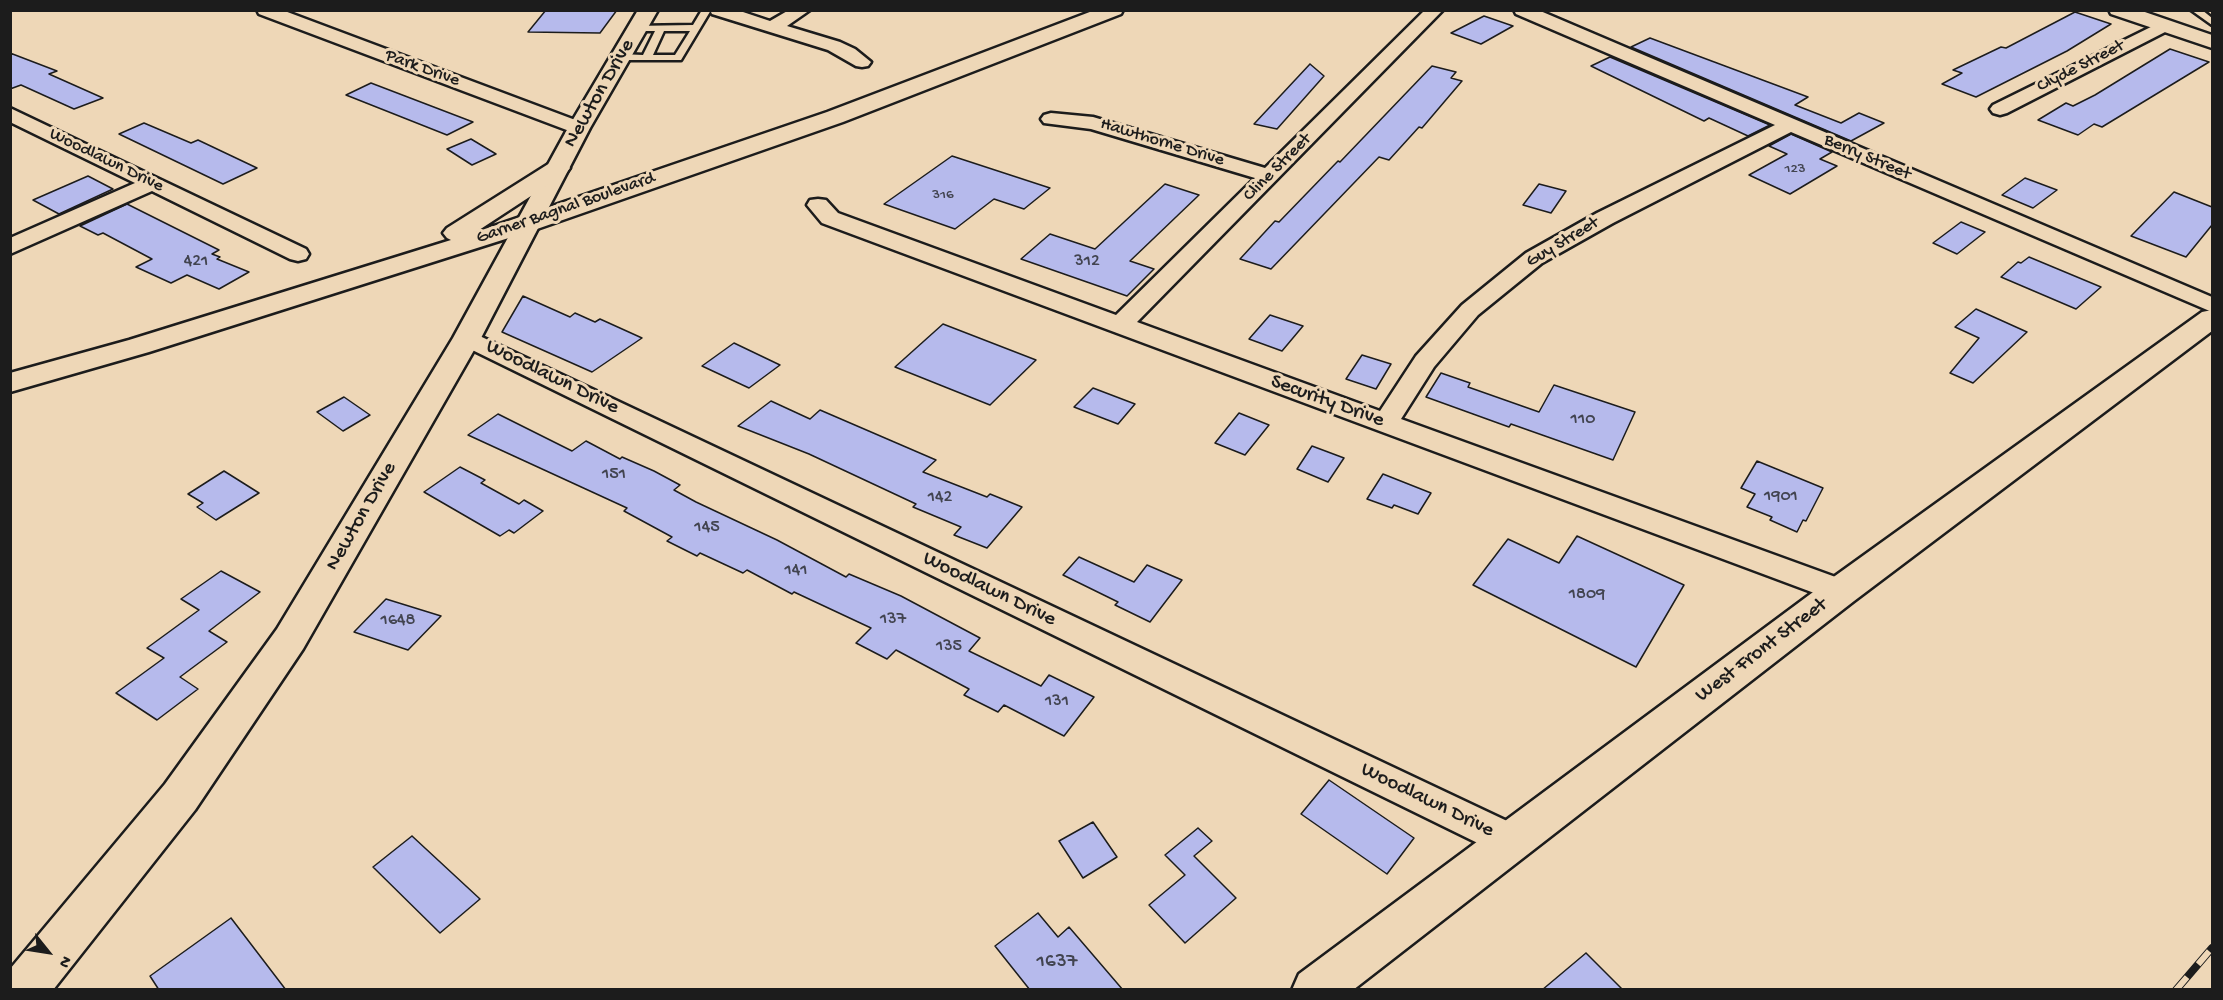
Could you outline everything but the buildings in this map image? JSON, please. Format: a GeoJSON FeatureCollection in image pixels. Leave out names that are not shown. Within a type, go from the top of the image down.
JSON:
{"type":"FeatureCollection","features":[{"type":"Feature","properties":{"kind":"main road","name":"Garner Bagnal Boulevard"},"geometry":{"type":"LineString","coordinates":[[10,383],[139,346],[528,224],[835,117],[1114,10]]}},
{"type":"Feature","properties":{"kind":"main road"},"geometry":{"type":"LineString","coordinates":[[2118,10],[2163,26],[2211,35]]}},
{"type":"Feature","properties":{"kind":"main road","name":"Newton Drive"},"geometry":{"type":"LineString","coordinates":[[23,990],[180,797],[290,639],[467,338],[579,128],[621,57],[649,22]]}},
{"type":"Feature","properties":{"kind":"main road"},"geometry":{"type":"LineString","coordinates":[[403,263],[487,215],[558,168]]}},
{"type":"Feature","properties":{"kind":"main road","name":"West Front Street"},"geometry":{"type":"LineString","coordinates":[[1315,990],[1841,591],[2212,318]]}},
{"type":"Feature","properties":{"kind":"street","name":"Park Drive"},"geometry":{"type":"LineString","coordinates":[[265,10],[579,128]]}},
{"type":"Feature","properties":{"kind":"street"},"geometry":{"type":"LineString","coordinates":[[718,10],[834,46],[849,52],[862,62]]}},
{"type":"Feature","properties":{"kind":"street"},"geometry":{"type":"LineString","coordinates":[[772,27],[802,10]]}},
{"type":"Feature","properties":{"kind":"street","name":"Cline Street"},"geometry":{"type":"LineString","coordinates":[[1120,326],[1435,10]]}},
{"type":"Feature","properties":{"kind":"street","name":"Berry Street"},"geometry":{"type":"LineString","coordinates":[[1522,10],[2212,305]]}},
{"type":"Feature","properties":{"kind":"street","name":"Clyde Street"},"geometry":{"type":"LineString","coordinates":[[2000,109],[2163,26]]}},
{"type":"Feature","properties":{"kind":"street","name":"Woodlawn Drive"},"geometry":{"type":"LineString","coordinates":[[10,114],[298,254]]}},
{"type":"Feature","properties":{"kind":"street","name":"Hawthorne Drive"},"geometry":{"type":"LineString","coordinates":[[1052,119],[1072,119],[1093,123],[1270,176]]}},
{"type":"Feature","properties":{"kind":"street","name":"Guy Street"},"geometry":{"type":"LineString","coordinates":[[1385,423],[1425,362],[1470,310],[1534,258],[1605,218],[1790,125]]}},
{"type":"Feature","properties":{"kind":"street"},"geometry":{"type":"LineString","coordinates":[[10,247],[152,183]]}},
{"type":"Feature","properties":{"kind":"street","name":"Security Drive"},"geometry":{"type":"LineString","coordinates":[[818,205],[830,218],[1841,591]]}},
{"type":"Feature","properties":{"kind":"street","name":"Woodlawn Drive"},"geometry":{"type":"LineString","coordinates":[[467,338],[1511,842]]}},
{"type":"Feature","properties":{"kind":"lane"},"geometry":{"type":"LineString","coordinates":[[621,57],[678,58],[707,10]]}},
{"type":"Feature","properties":{"kind":"lane"},"geometry":{"type":"LineString","coordinates":[[2195,10],[2211,35]]}},
{"type":"Feature","properties":{"kind":"lane"},"geometry":{"type":"LineString","coordinates":[[646,57],[649,22],[696,28]]}},
{"type":"Feature","properties":{"kind":"railway"},"geometry":{"type":"LineString","coordinates":[[2176,990],[2212,948]]}}]}
